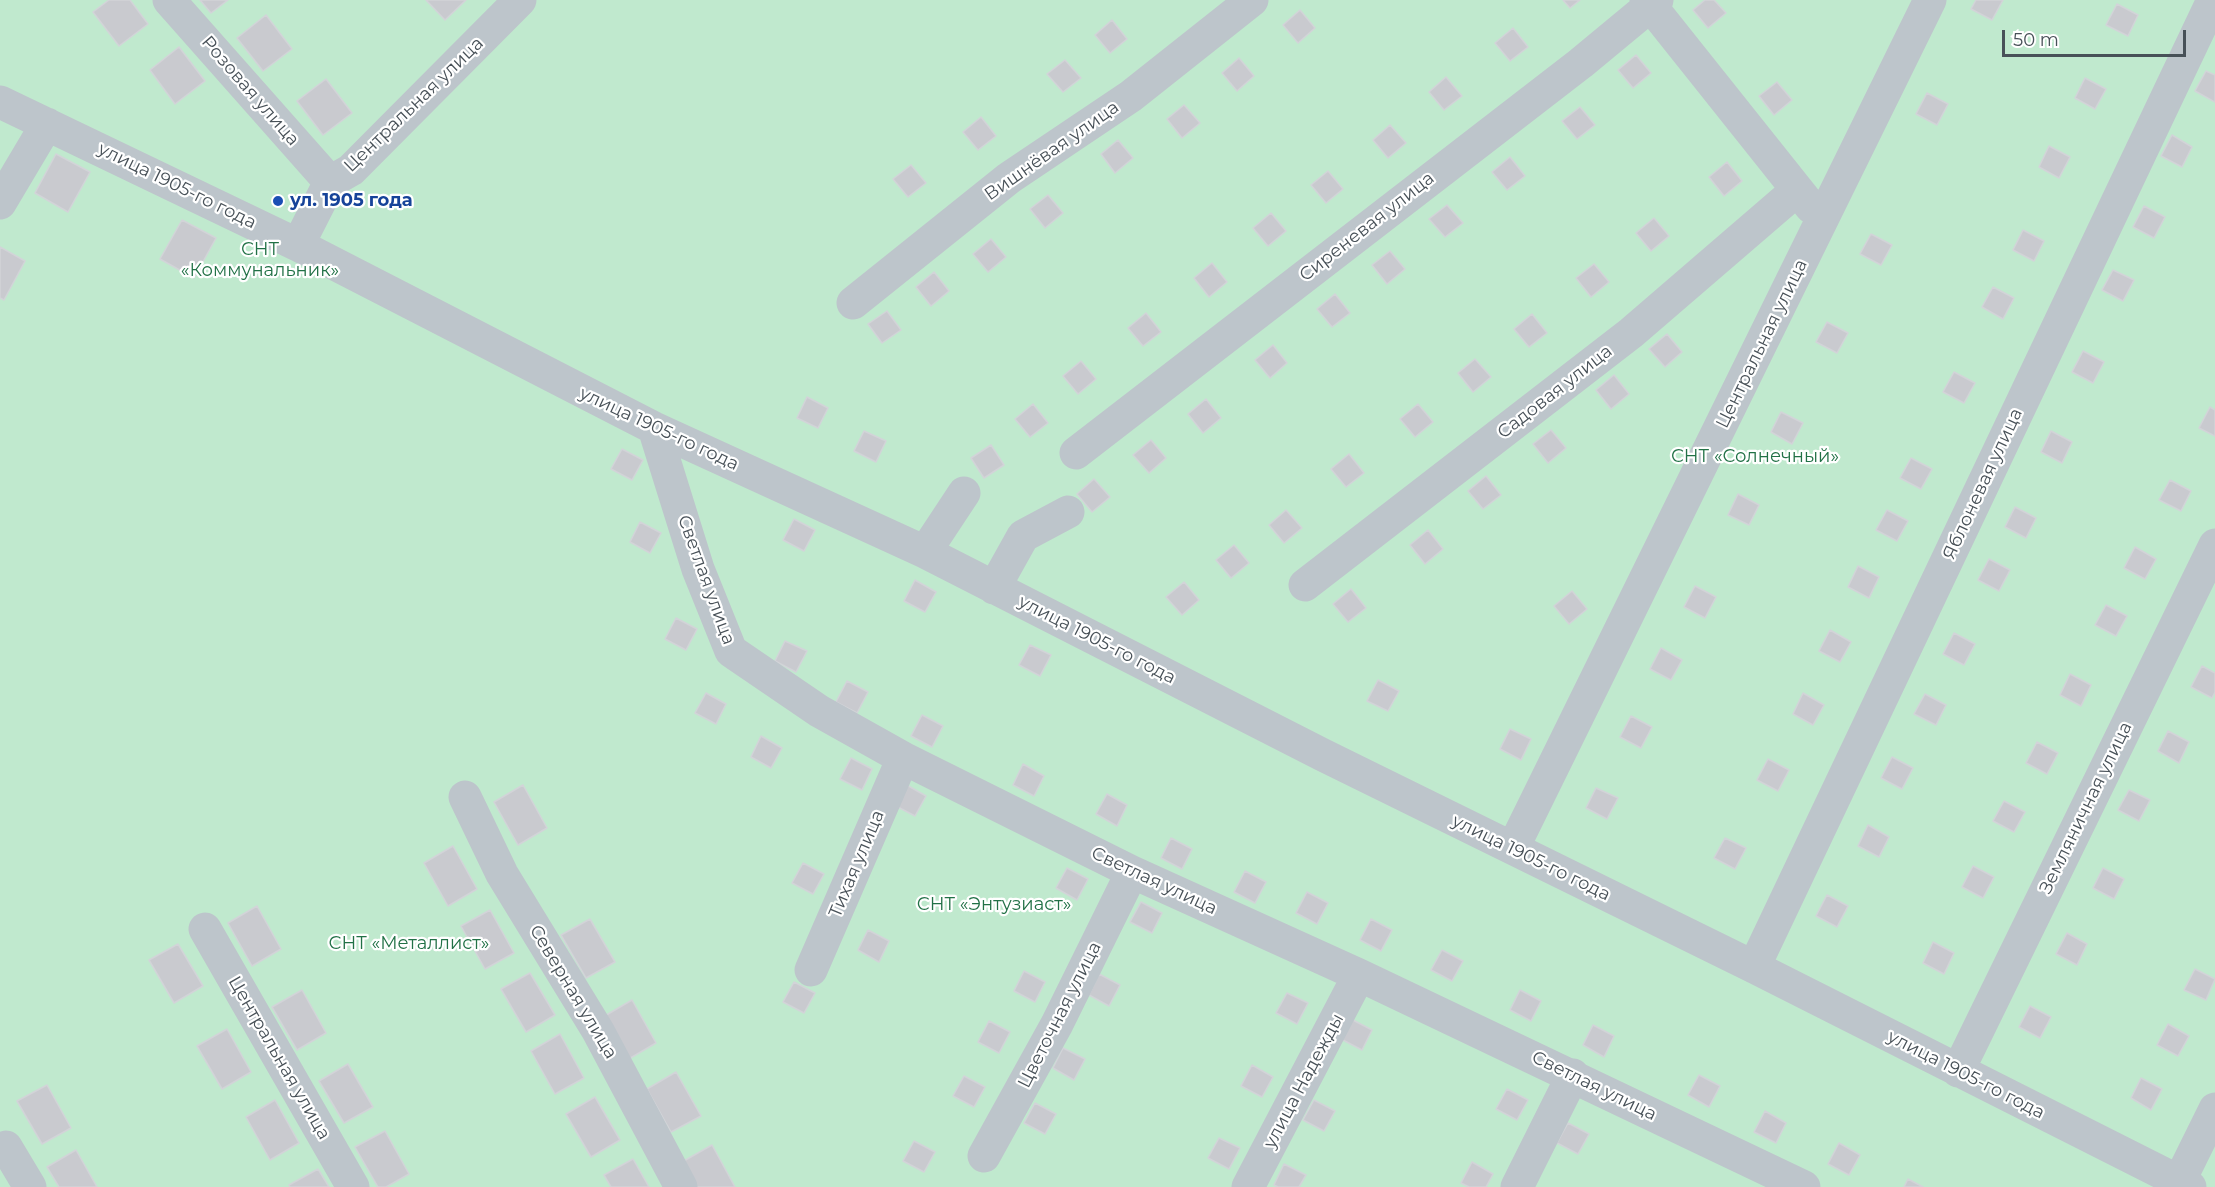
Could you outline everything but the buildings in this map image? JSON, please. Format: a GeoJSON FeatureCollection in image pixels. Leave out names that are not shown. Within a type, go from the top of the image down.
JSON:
{"type":"FeatureCollection","features":[{"type":"Feature","properties":{"kind":"street","name":"Розовая улица"},"geometry":{"type":"LineString","coordinates":[[169,0],[330,182]]}},
{"type":"Feature","properties":{"kind":"street","name":"Вишнёвая улица"},"geometry":{"type":"LineString","coordinates":[[853,303],[1009,178],[1131,96],[1252,0]]}},
{"type":"Feature","properties":{"kind":"street","name":"Центральная улица"},"geometry":{"type":"LineString","coordinates":[[1513,848],[1930,0]]}},
{"type":"Feature","properties":{"kind":"street","name":"Яблоневая улица"},"geometry":{"type":"LineString","coordinates":[[1754,968],[2213,0]]}},
{"type":"Feature","properties":{"kind":"street"},"geometry":{"type":"LineString","coordinates":[[1651,2],[1822,222]]}},
{"type":"Feature","properties":{"kind":"street","name":"Сиреневая улица"},"geometry":{"type":"LineString","coordinates":[[1076,453],[1581,63],[1651,2]]}},
{"type":"Feature","properties":{"kind":"street","name":"Центральная улица"},"geometry":{"type":"LineString","coordinates":[[298,245],[330,182],[351,170],[512,3]]}},
{"type":"Feature","properties":{"kind":"street","name":"улица 1905-го года"},"geometry":{"type":"LineString","coordinates":[[0,102],[298,245],[654,428],[924,552],[1323,755],[2185,1184]]}},
{"type":"Feature","properties":{"kind":"street"},"geometry":{"type":"LineString","coordinates":[[0,202],[47,124]]}},
{"type":"Feature","properties":{"kind":"street","name":"Садовая улица"},"geometry":{"type":"LineString","coordinates":[[1305,585],[1630,333],[1797,190]]}},
{"type":"Feature","properties":{"kind":"street","name":"Светлая улица"},"geometry":{"type":"LineString","coordinates":[[654,428],[698,569],[731,651],[819,711],[903,758],[1132,872],[1573,1075],[1804,1187]]}},
{"type":"Feature","properties":{"kind":"street"},"geometry":{"type":"LineString","coordinates":[[924,552],[964,493]]}},
{"type":"Feature","properties":{"kind":"street"},"geometry":{"type":"LineString","coordinates":[[994,588],[1023,536],[1068,512]]}},
{"type":"Feature","properties":{"kind":"street","name":"Земляничная улица"},"geometry":{"type":"LineString","coordinates":[[1958,1071],[2215,545]]}},
{"type":"Feature","properties":{"kind":"street","name":"Тихая улица"},"geometry":{"type":"LineString","coordinates":[[811,970],[903,758]]}},
{"type":"Feature","properties":{"kind":"street","name":"Северная улица"},"geometry":{"type":"LineString","coordinates":[[465,797],[502,874],[598,1031],[681,1187]]}},
{"type":"Feature","properties":{"kind":"street","name":"Цветочная улица"},"geometry":{"type":"LineString","coordinates":[[984,1156],[1057,1024],[1132,872]]}},
{"type":"Feature","properties":{"kind":"street","name":"Центральная улица"},"geometry":{"type":"LineString","coordinates":[[205,929],[353,1187]]}},
{"type":"Feature","properties":{"kind":"street","name":"улица Надежды"},"geometry":{"type":"LineString","coordinates":[[1248,1187],[1359,975]]}},
{"type":"Feature","properties":{"kind":"street"},"geometry":{"type":"LineString","coordinates":[[1517,1187],[1573,1075]]}},
{"type":"Feature","properties":{"kind":"street"},"geometry":{"type":"LineString","coordinates":[[2185,1184],[2215,1109]]}},
{"type":"Feature","properties":{"kind":"street"},"geometry":{"type":"LineString","coordinates":[[6,1147],[30,1187]]}},
{"type":"Feature","properties":{"kind":"green space"},"geometry":{"type":"Polygon","coordinates":[[[0,0],[2215,0],[2215,1187],[0,1187],[0,0]]]}},
{"type":"Feature","properties":{"kind":"place","name":"ул. 1905 года"},"geometry":{"type":"Point","coordinates":[278,201]}},
{"type":"Feature","properties":{"kind":"park label","name":"СНТ «Коммунальник»"},"geometry":{"type":"Point","coordinates":[260,260]}},
{"type":"Feature","properties":{"kind":"park label","name":"СНТ «Солнечный»"},"geometry":{"type":"Point","coordinates":[1755,457]}},
{"type":"Feature","properties":{"kind":"park label","name":"СНТ «Энтузиаст»"},"geometry":{"type":"Point","coordinates":[994,905]}},
{"type":"Feature","properties":{"kind":"park label","name":"СНТ «Металлист»"},"geometry":{"type":"Point","coordinates":[409,944]}}]}
